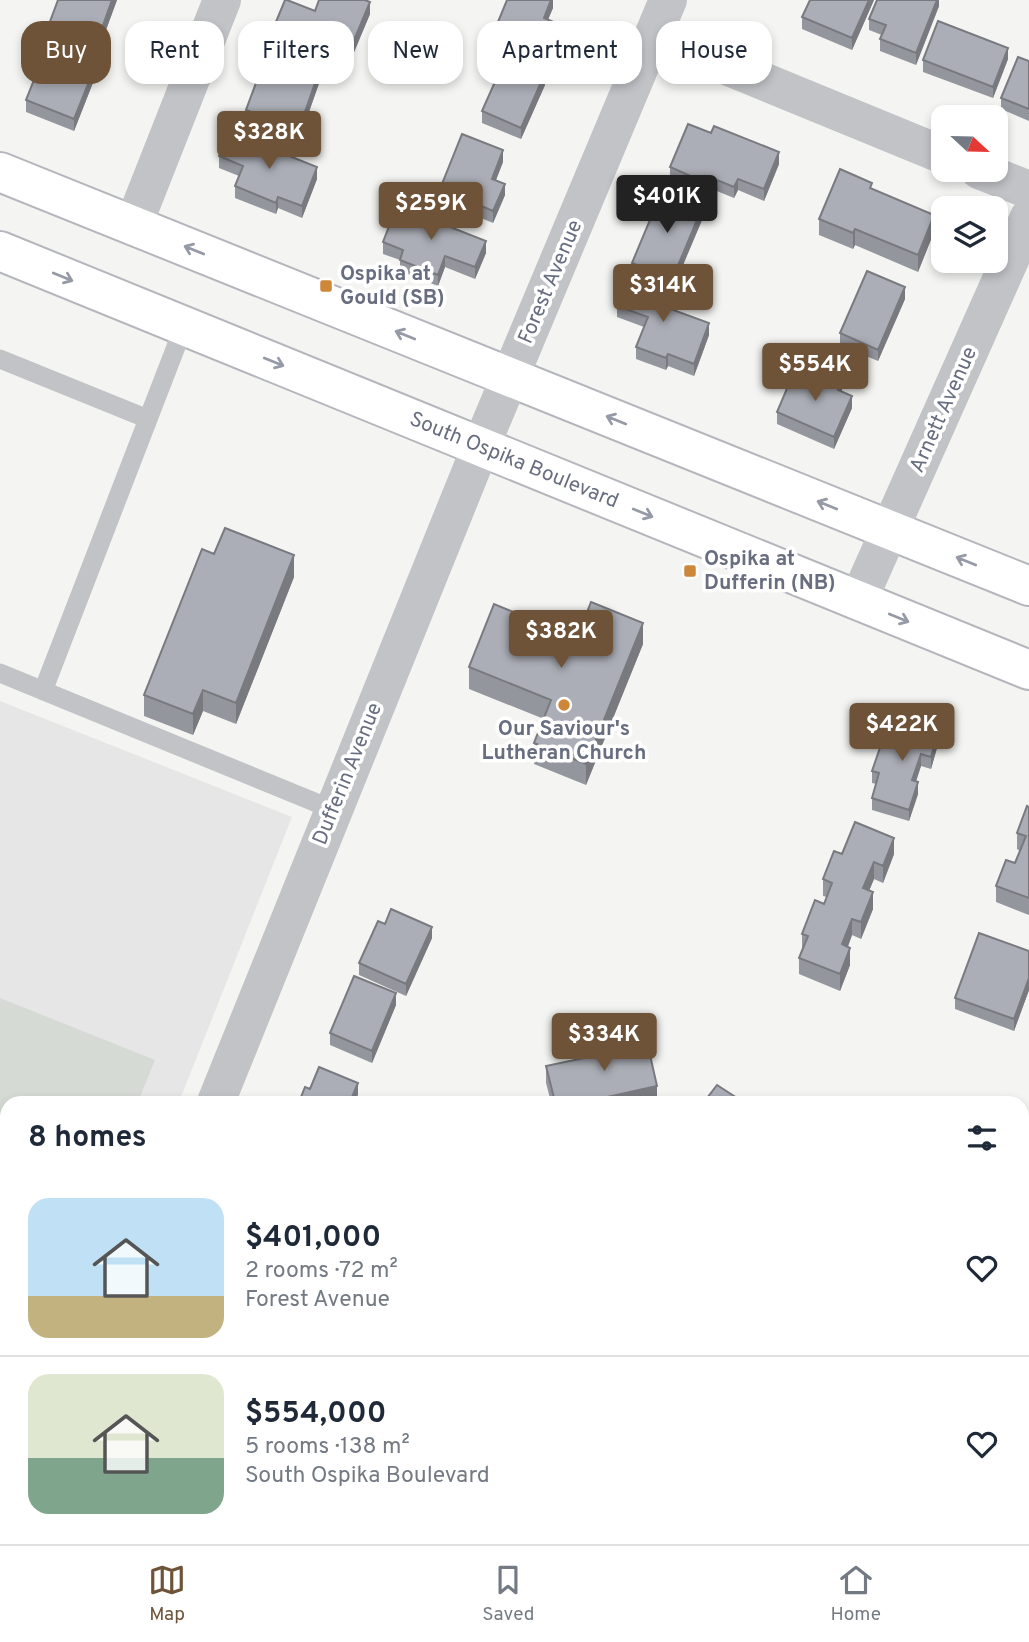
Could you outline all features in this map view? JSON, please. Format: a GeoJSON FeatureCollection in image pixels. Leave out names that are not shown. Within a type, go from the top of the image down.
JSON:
{"type":"FeatureCollection","features":[{"type":"Feature","properties":{"kind":"main road"},"geometry":{"type":"LineString","coordinates":[[0,172],[1029,586]]}},
{"type":"Feature","properties":{"kind":"main road","name":"South Ospika Boulevard"},"geometry":{"type":"LineString","coordinates":[[0,251],[1029,670]]}},
{"type":"Feature","properties":{"kind":"street"},"geometry":{"type":"LineString","coordinates":[[133,226],[222,0]]}},
{"type":"Feature","properties":{"kind":"street","name":"Forest Avenue"},"geometry":{"type":"LineString","coordinates":[[481,446],[668,0]]}},
{"type":"Feature","properties":{"kind":"street"},"geometry":{"type":"LineString","coordinates":[[653,36],[931,150]]}},
{"type":"Feature","properties":{"kind":"street"},"geometry":{"type":"LineString","coordinates":[[1008,182],[1029,190]]}},
{"type":"Feature","properties":{"kind":"street","name":"Arnett Avenue"},"geometry":{"type":"LineString","coordinates":[[858,601],[1029,217]]}},
{"type":"Feature","properties":{"kind":"street","name":"Dufferin Avenue"},"geometry":{"type":"LineString","coordinates":[[218,1096],[481,446]]}},
{"type":"Feature","properties":{"kind":"lane"},"geometry":{"type":"LineString","coordinates":[[43,691],[184,326]]}},
{"type":"Feature","properties":{"kind":"lane"},"geometry":{"type":"LineString","coordinates":[[0,359],[148,419]]}},
{"type":"Feature","properties":{"kind":"lane"},"geometry":{"type":"LineString","coordinates":[[0,673],[334,810]]}},
{"type":"Feature","properties":{"kind":"shaded area"},"geometry":{"type":"Polygon","coordinates":[[[0,701],[292,817],[181,1096],[0,1096],[0,701]]]}},
{"type":"Feature","properties":{"kind":"shaded area"},"geometry":{"type":"Polygon","coordinates":[[[0,998],[155,1060],[140,1096],[0,1096],[0,998]]]}},
{"type":"Feature","properties":{"kind":"building"},"geometry":{"type":"Polygon","coordinates":[[[58,0],[112,0],[105,21],[50,21],[58,0]]]}},
{"type":"Feature","properties":{"kind":"building"},"geometry":{"type":"Polygon","coordinates":[[[285,0],[315,11],[319,0],[370,2],[354,40],[354,21],[276,21],[285,0]]]}},
{"type":"Feature","properties":{"kind":"building"},"geometry":{"type":"Polygon","coordinates":[[[507,0],[551,0],[544,18],[551,21],[498,21],[507,0]]]}},
{"type":"Feature","properties":{"kind":"building"},"geometry":{"type":"Polygon","coordinates":[[[810,0],[869,0],[852,38],[802,17],[810,0]]]}},
{"type":"Feature","properties":{"kind":"building"},"geometry":{"type":"Polygon","coordinates":[[[877,0],[937,0],[916,53],[880,39],[886,25],[869,19],[877,0]]]}},
{"type":"Feature","properties":{"kind":"building"},"geometry":{"type":"Polygon","coordinates":[[[938,21],[1008,48],[993,87],[923,60],[938,21]]]}},
{"type":"Feature","properties":{"kind":"building"},"geometry":{"type":"Polygon","coordinates":[[[1018,57],[1029,61],[1029,109],[1001,98],[1018,57]]]}},
{"type":"Feature","properties":{"kind":"building"},"geometry":{"type":"Polygon","coordinates":[[[32,84],[88,84],[74,119],[26,100],[32,84]]]}},
{"type":"Feature","properties":{"kind":"building"},"geometry":{"type":"Polygon","coordinates":[[[256,84],[315,84],[299,129],[246,110],[256,84]]]}},
{"type":"Feature","properties":{"kind":"building"},"geometry":{"type":"Polygon","coordinates":[[[494,84],[540,84],[521,128],[482,111],[494,84]]]}},
{"type":"Feature","properties":{"kind":"building"},"geometry":{"type":"Polygon","coordinates":[[[688,124],[711,133],[714,126],[779,152],[764,189],[738,179],[734,187],[707,176],[704,182],[670,167],[688,124]]]}},
{"type":"Feature","properties":{"kind":"building"},"geometry":{"type":"Polygon","coordinates":[[[229,132],[317,167],[302,206],[278,197],[276,203],[235,186],[243,166],[219,156],[229,132]]]}},
{"type":"Feature","properties":{"kind":"building"},"geometry":{"type":"Polygon","coordinates":[[[462,134],[503,150],[492,179],[505,184],[493,211],[440,189],[462,134]]]}},
{"type":"Feature","properties":{"kind":"building"},"geometry":{"type":"Polygon","coordinates":[[[840,169],[872,183],[870,188],[931,214],[931,222],[918,255],[855,229],[853,233],[819,219],[840,169]]]}},
{"type":"Feature","properties":{"kind":"building"},"geometry":{"type":"Polygon","coordinates":[[[662,191],[702,208],[672,280],[632,263],[662,191]]]}},
{"type":"Feature","properties":{"kind":"building"},"geometry":{"type":"Polygon","coordinates":[[[397,206],[486,241],[475,267],[445,256],[438,275],[400,260],[403,250],[383,242],[397,206]]]}},
{"type":"Feature","properties":{"kind":"building"},"geometry":{"type":"Polygon","coordinates":[[[867,271],[905,287],[878,350],[840,333],[867,271]]]}},
{"type":"Feature","properties":{"kind":"building"},"geometry":{"type":"Polygon","coordinates":[[[627,279],[670,295],[665,307],[709,323],[694,364],[668,354],[666,358],[636,347],[648,317],[617,306],[627,279]]]}},
{"type":"Feature","properties":{"kind":"building"},"geometry":{"type":"Polygon","coordinates":[[[794,372],[822,384],[826,374],[842,381],[838,390],[852,396],[834,437],[777,412],[794,372]]]}},
{"type":"Feature","properties":{"kind":"building"},"geometry":{"type":"Polygon","coordinates":[[[225,528],[294,555],[236,703],[203,690],[193,714],[144,695],[202,549],[214,554],[225,528]]]}},
{"type":"Feature","properties":{"kind":"building","name":"Our Saviour's Lutheran Church"},"geometry":{"type":"Polygon","coordinates":[[[591,602],[643,623],[586,764],[534,743],[551,700],[469,667],[494,604],[577,638],[591,602]]]}},
{"type":"Feature","properties":{"kind":"building"},"geometry":{"type":"Polygon","coordinates":[[[900,718],[939,730],[931,757],[921,754],[912,780],[918,782],[909,810],[872,798],[879,773],[872,771],[882,742],[891,745],[900,718]]]}},
{"type":"Feature","properties":{"kind":"building"},"geometry":{"type":"Polygon","coordinates":[[[1027,806],[1029,898],[996,886],[1006,860],[1015,863],[1026,836],[1017,833],[1027,806]]]}},
{"type":"Feature","properties":{"kind":"building"},"geometry":{"type":"Polygon","coordinates":[[[855,822],[894,838],[883,866],[874,862],[863,888],[873,892],[861,922],[852,919],[842,944],[850,948],[840,974],[799,958],[808,936],[802,934],[815,900],[824,904],[832,883],[823,879],[834,851],[842,854],[855,822]]]}},
{"type":"Feature","properties":{"kind":"building"},"geometry":{"type":"Polygon","coordinates":[[[391,909],[432,927],[406,984],[359,963],[378,921],[385,924],[391,909]]]}},
{"type":"Feature","properties":{"kind":"building"},"geometry":{"type":"Polygon","coordinates":[[[979,933],[1029,951],[1029,978],[1014,1019],[955,998],[979,933]]]}},
{"type":"Feature","properties":{"kind":"building"},"geometry":{"type":"Polygon","coordinates":[[[354,976],[396,993],[372,1051],[330,1033],[354,976]]]}},
{"type":"Feature","properties":{"kind":"building"},"geometry":{"type":"Polygon","coordinates":[[[645,1033],[657,1086],[612,1096],[554,1096],[546,1066],[622,1050],[620,1039],[645,1033]]]}},
{"type":"Feature","properties":{"kind":"building"},"geometry":{"type":"Polygon","coordinates":[[[319,1067],[358,1083],[353,1096],[301,1096],[305,1087],[310,1089],[319,1067]]]}},
{"type":"Feature","properties":{"kind":"building"},"geometry":{"type":"Polygon","coordinates":[[[717,1085],[734,1096],[709,1096],[717,1085]]]}},
{"type":"Feature","properties":{"kind":"place","name":"Ospika at Gould (SB)"},"geometry":{"type":"Point","coordinates":[326,286]}},
{"type":"Feature","properties":{"kind":"place","name":"Ospika at Dufferin (NB)"},"geometry":{"type":"Point","coordinates":[690,571]}},
{"type":"Feature","properties":{"kind":"place","name":"Our Saviour's Lutheran Church"},"geometry":{"type":"Point","coordinates":[564,705]}}]}
